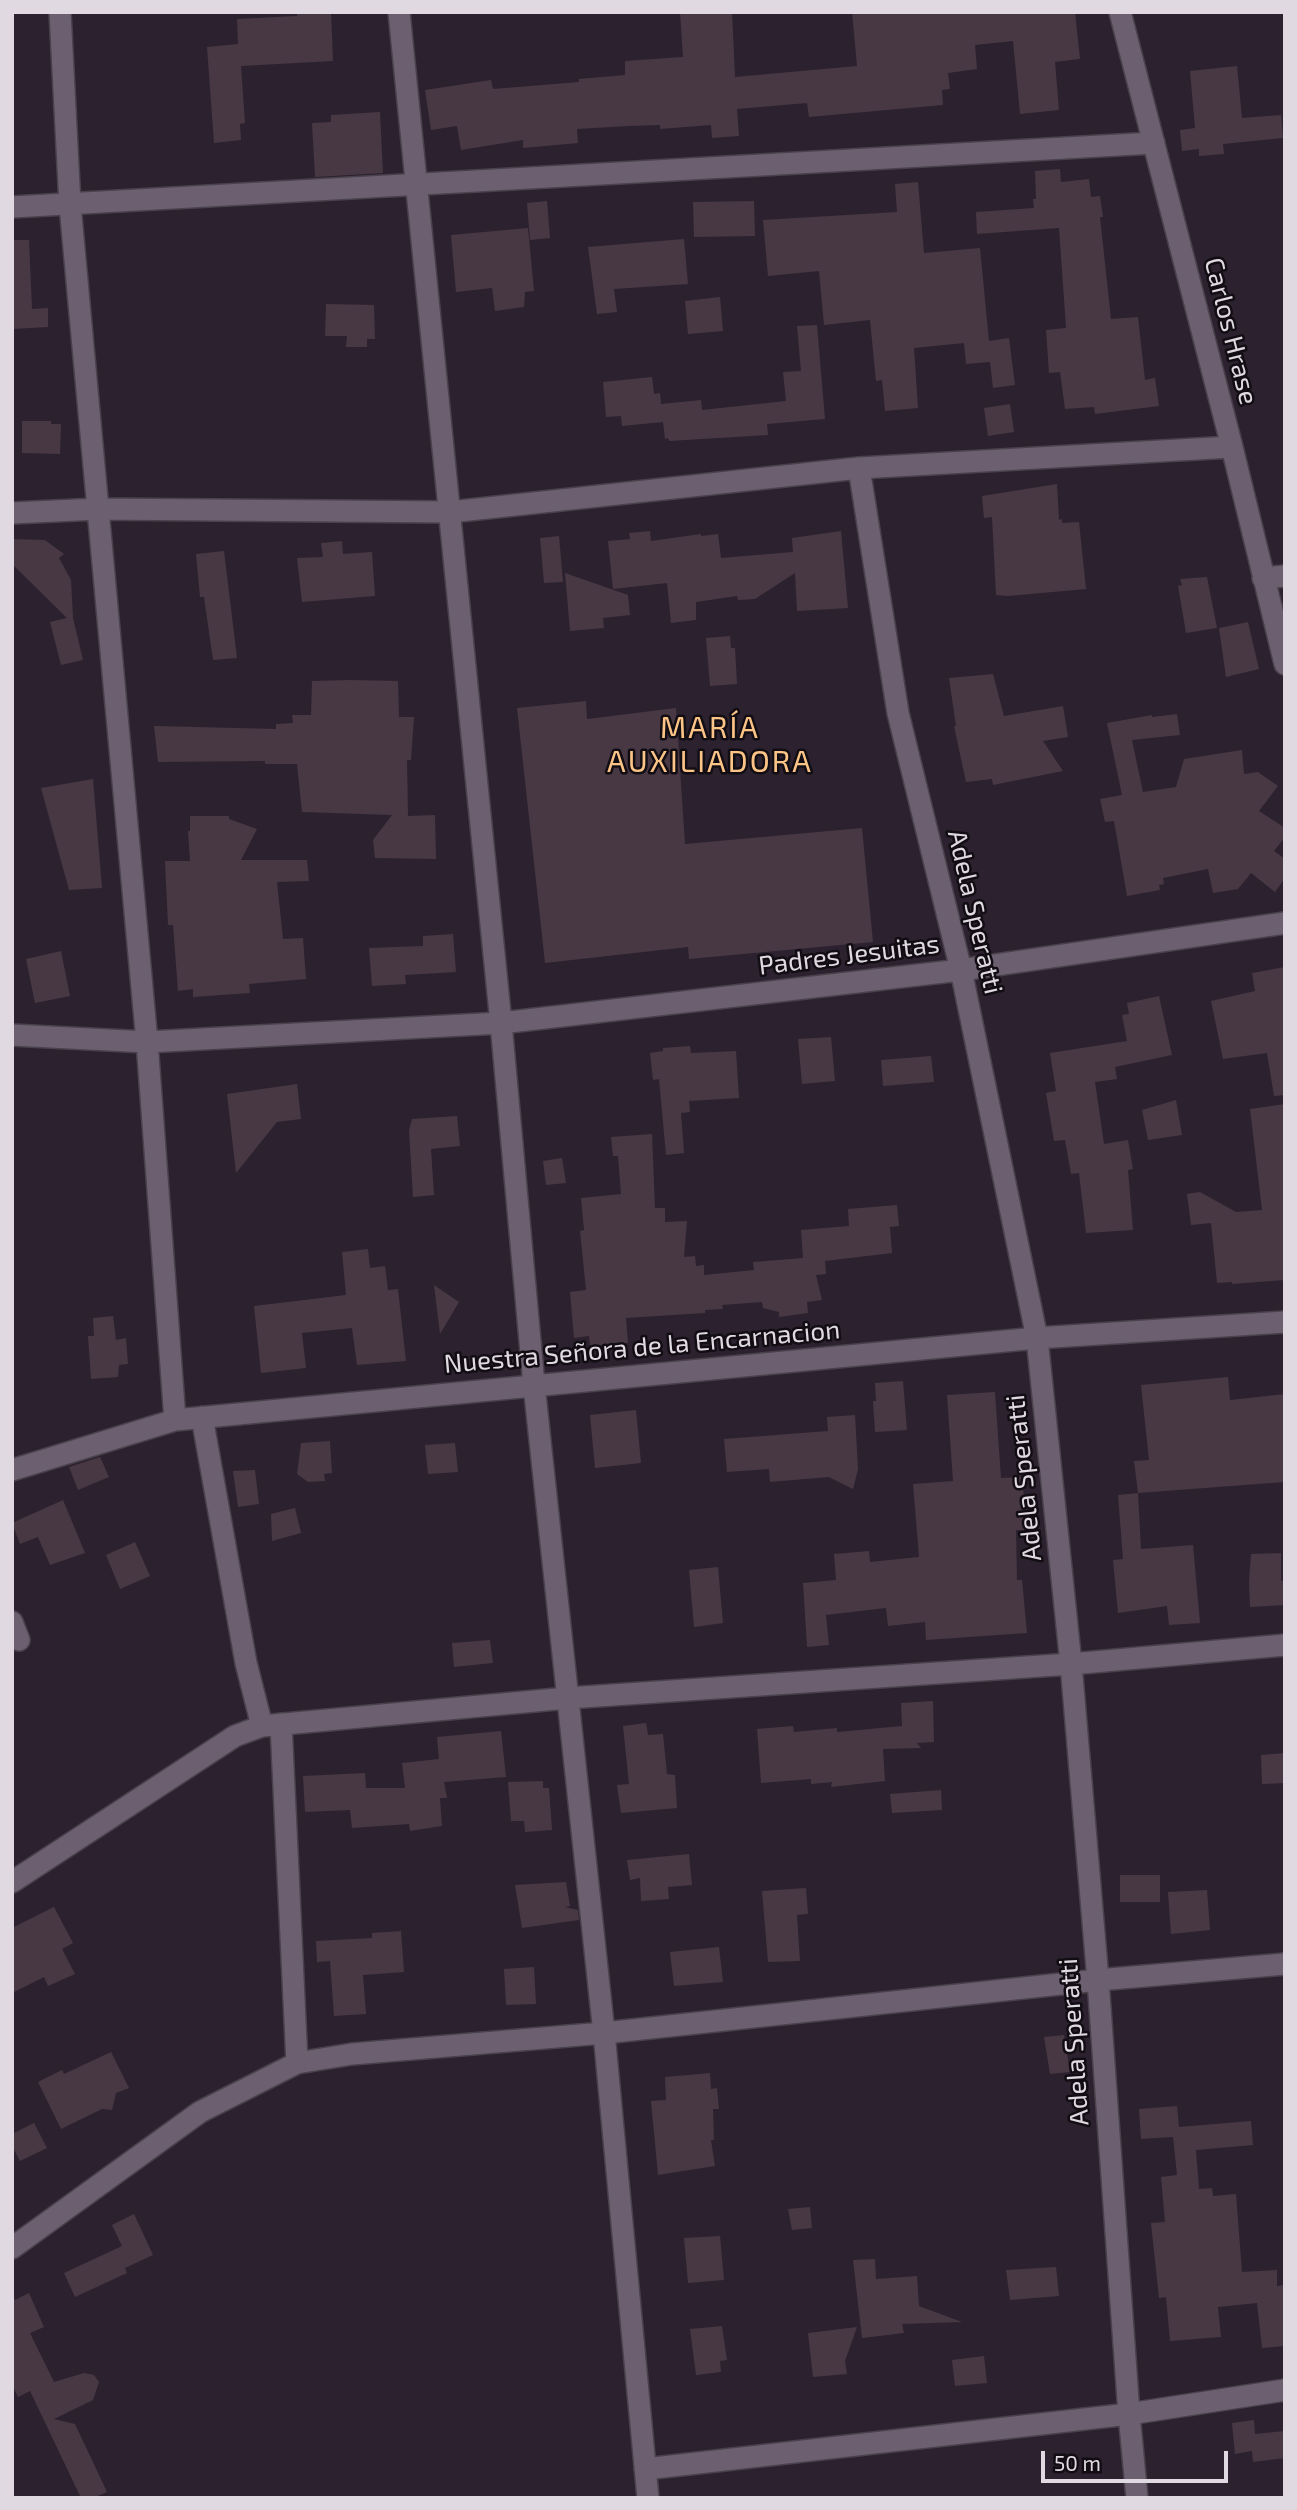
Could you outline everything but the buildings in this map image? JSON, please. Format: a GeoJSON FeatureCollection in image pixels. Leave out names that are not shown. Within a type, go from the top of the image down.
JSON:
{"type":"FeatureCollection","features":[{"type":"Feature","properties":{"kind":"street"},"geometry":{"type":"LineString","coordinates":[[60,12],[70,205],[147,1042],[176,1420]]}},
{"type":"Feature","properties":{"kind":"street"},"geometry":{"type":"LineString","coordinates":[[399,12],[501,1023],[534,1385],[604,2033],[648,2498]]}},
{"type":"Feature","properties":{"kind":"street","name":"Carlos Hrase"},"geometry":{"type":"LineString","coordinates":[[1120,12],[1285,664]]}},
{"type":"Feature","properties":{"kind":"street"},"geometry":{"type":"LineString","coordinates":[[12,207],[1154,143]]}},
{"type":"Feature","properties":{"kind":"street"},"geometry":{"type":"LineString","coordinates":[[12,513],[97,509],[450,512],[859,468],[1232,447]]}},
{"type":"Feature","properties":{"kind":"street","name":"Adela Speratti"},"geometry":{"type":"LineString","coordinates":[[859,468],[898,713],[961,970],[1037,1338],[1072,1664],[1137,2498]]}},
{"type":"Feature","properties":{"kind":"street"},"geometry":{"type":"LineString","coordinates":[[1263,578],[1285,576]]}},
{"type":"Feature","properties":{"kind":"street","name":"Padres Jesuitas"},"geometry":{"type":"LineString","coordinates":[[12,1035],[147,1042],[501,1023],[961,970],[1285,923]]}},
{"type":"Feature","properties":{"kind":"street","name":"Nuestra Señora de la Encarnacion"},"geometry":{"type":"LineString","coordinates":[[12,1470],[176,1420],[1037,1338],[1285,1322]]}},
{"type":"Feature","properties":{"kind":"street"},"geometry":{"type":"LineString","coordinates":[[202,1417],[246,1663],[272,1725],[297,2063]]}},
{"type":"Feature","properties":{"kind":"street"},"geometry":{"type":"LineString","coordinates":[[12,1882],[235,1736],[272,1725],[568,1698],[1072,1664],[1285,1645]]}},
{"type":"Feature","properties":{"kind":"street"},"geometry":{"type":"LineString","coordinates":[[12,2248],[200,2112],[297,2063],[352,2054],[604,2033],[1098,1980],[1285,1964]]}},
{"type":"Feature","properties":{"kind":"street"},"geometry":{"type":"LineString","coordinates":[[645,2469],[1129,2414],[1285,2390]]}},
{"type":"Feature","properties":{"kind":"district","name":"MARÍA AUXILIADORA"},"geometry":{"type":"Point","coordinates":[710,745]}}]}
